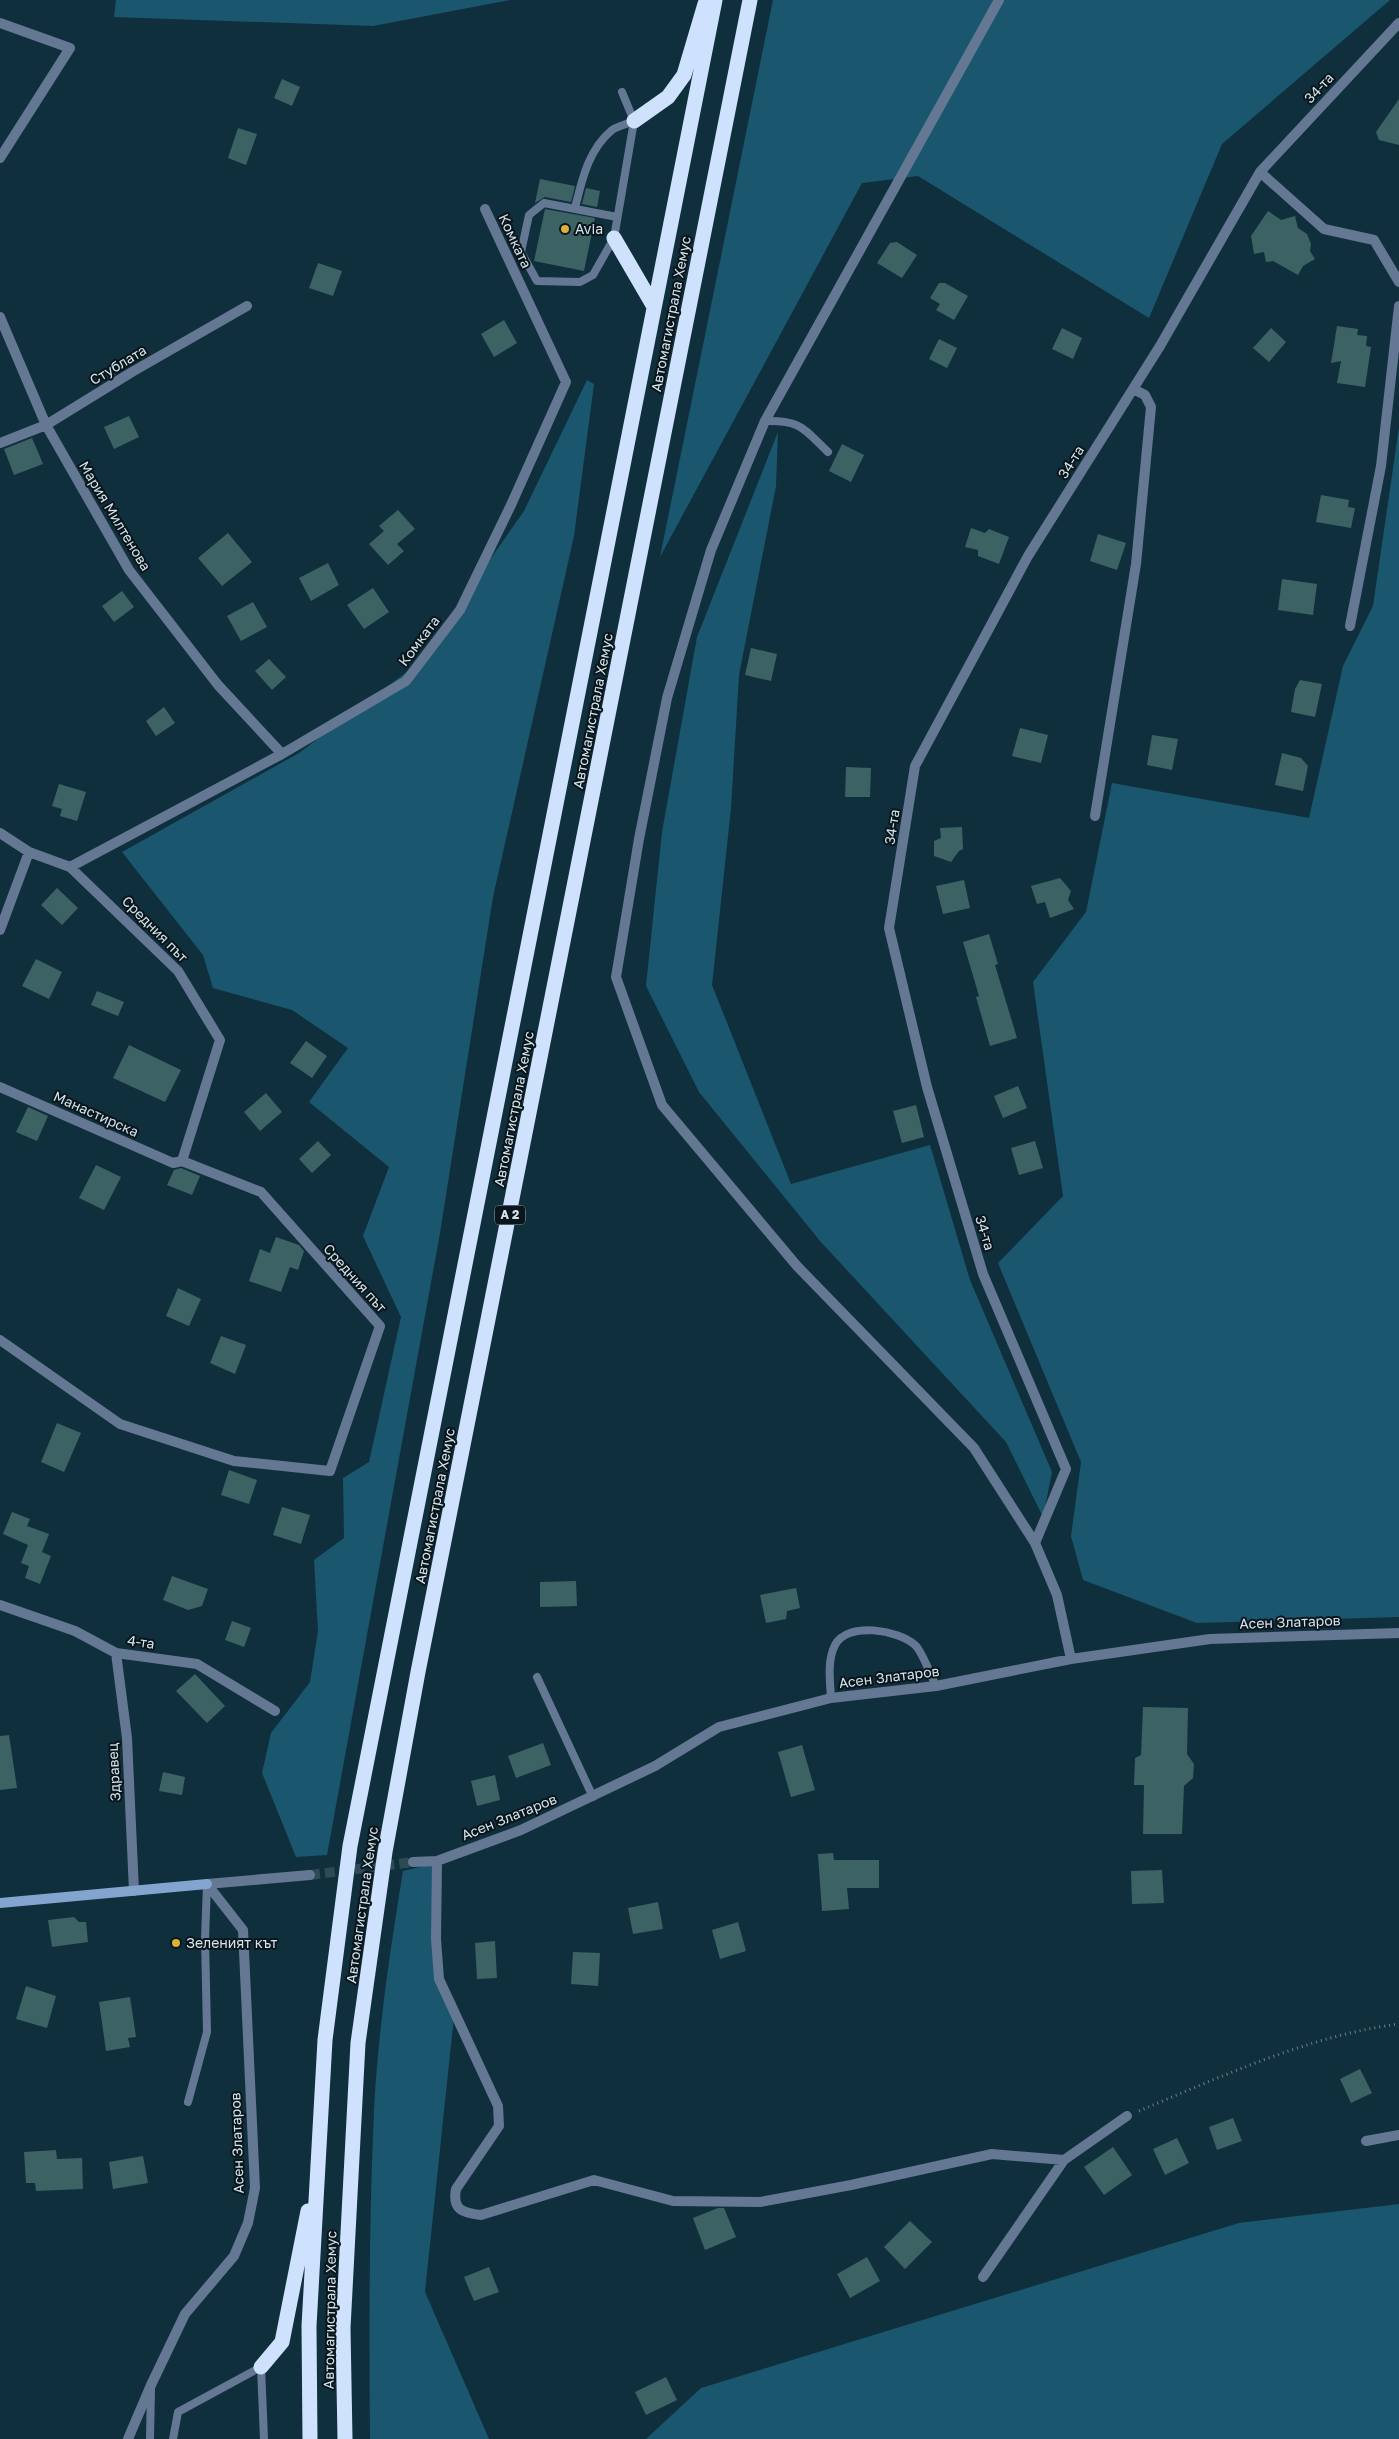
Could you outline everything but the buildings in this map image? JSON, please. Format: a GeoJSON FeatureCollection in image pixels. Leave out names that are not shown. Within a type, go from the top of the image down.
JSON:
{"type":"FeatureCollection","features":[{"type":"Feature","properties":{"kind":"highway"},"geometry":{"type":"LineString","coordinates":[[634,121],[668,97],[684,75],[706,0]]}},
{"type":"Feature","properties":{"kind":"highway","name":"Автомагистрала Хемус"},"geometry":{"type":"LineString","coordinates":[[310,2439],[309,2326],[325,2040],[350,1846],[653,305],[715,0]]}},
{"type":"Feature","properties":{"kind":"highway","name":"Автомагистрала Хемус"},"geometry":{"type":"LineString","coordinates":[[345,2439],[343,2328],[358,2043],[385,1852],[418,1672],[750,0]]}},
{"type":"Feature","properties":{"kind":"highway"},"geometry":{"type":"LineString","coordinates":[[614,238],[653,305]]}},
{"type":"Feature","properties":{"kind":"highway"},"geometry":{"type":"LineString","coordinates":[[261,2367],[282,2342],[319,2155]]}},
{"type":"Feature","properties":{"kind":"street"},"geometry":{"type":"LineString","coordinates":[[999,0],[765,421],[711,550],[667,698],[638,839],[616,977],[662,1105],[797,1266],[974,1448],[1036,1542],[1057,1595],[1071,1659]]}},
{"type":"Feature","properties":{"kind":"street","name":"34-та"},"geometry":{"type":"LineString","coordinates":[[1036,1542],[1066,1469],[983,1274],[927,1087],[889,928],[915,766],[1028,556],[1133,390],[1260,172],[1399,23]]}},
{"type":"Feature","properties":{"kind":"street"},"geometry":{"type":"LineString","coordinates":[[0,24],[70,48],[0,158]]}},
{"type":"Feature","properties":{"kind":"street"},"geometry":{"type":"LineString","coordinates":[[1260,172],[1324,229],[1374,240],[1399,282]]}},
{"type":"Feature","properties":{"kind":"street","name":"Комката"},"geometry":{"type":"LineString","coordinates":[[70,867],[282,754],[406,681],[460,610],[511,505],[566,382],[485,209]]}},
{"type":"Feature","properties":{"kind":"street","name":"Стублата"},"geometry":{"type":"LineString","coordinates":[[0,443],[46,425],[132,372],[247,306]]}},
{"type":"Feature","properties":{"kind":"street"},"geometry":{"type":"LineString","coordinates":[[1350,626],[1381,466],[1399,306]]}},
{"type":"Feature","properties":{"kind":"street","name":"Мария Милтенова"},"geometry":{"type":"LineString","coordinates":[[0,317],[46,425],[129,570],[218,685],[282,754]]}},
{"type":"Feature","properties":{"kind":"street"},"geometry":{"type":"LineString","coordinates":[[1095,816],[1136,564],[1151,407],[1145,395],[1133,390]]}},
{"type":"Feature","properties":{"kind":"street"},"geometry":{"type":"LineString","coordinates":[[0,833],[29,852],[70,867]]}},
{"type":"Feature","properties":{"kind":"street"},"geometry":{"type":"LineString","coordinates":[[0,930],[29,852]]}},
{"type":"Feature","properties":{"kind":"street","name":"Средния път"},"geometry":{"type":"LineString","coordinates":[[0,1340],[120,1424],[234,1461],[330,1471],[380,1326],[261,1192],[182,1161],[220,1040],[178,971],[70,867]]}},
{"type":"Feature","properties":{"kind":"street","name":"Манастирска"},"geometry":{"type":"LineString","coordinates":[[0,1087],[173,1163],[182,1161]]}},
{"type":"Feature","properties":{"kind":"street","name":"4-та"},"geometry":{"type":"LineString","coordinates":[[0,1605],[75,1631],[116,1653],[197,1664],[275,1710]]}},
{"type":"Feature","properties":{"kind":"street","name":"Асен Златаров"},"geometry":{"type":"LineString","coordinates":[[413,1862],[437,1861],[521,1830],[655,1766],[719,1726],[831,1698],[936,1686],[1071,1659],[1210,1639],[1399,1633]]}},
{"type":"Feature","properties":{"kind":"street","name":"Здравец"},"geometry":{"type":"LineString","coordinates":[[116,1653],[127,1738],[134,1891]]}},
{"type":"Feature","properties":{"kind":"street"},"geometry":{"type":"LineString","coordinates":[[437,1861],[436,1939],[439,1979],[498,2106],[499,2126],[456,2189],[454,2197],[459,2210],[481,2215],[594,2180],[673,2202],[760,2202],[852,2185],[992,2154],[1064,2160]]}},
{"type":"Feature","properties":{"kind":"street"},"geometry":{"type":"LineString","coordinates":[[0,1904],[310,1875]]}},
{"type":"Feature","properties":{"kind":"street","name":"Асен Златаров"},"geometry":{"type":"LineString","coordinates":[[128,2439],[185,2314],[234,2256],[248,2223],[255,2188],[243,1930],[207,1884]]}},
{"type":"Feature","properties":{"kind":"street"},"geometry":{"type":"LineString","coordinates":[[983,2277],[1064,2160],[1126,2116]]}},
{"type":"Feature","properties":{"kind":"street"},"geometry":{"type":"LineString","coordinates":[[1366,2141],[1399,2135]]}},
{"type":"Feature","properties":{"kind":"lane"},"geometry":{"type":"LineString","coordinates":[[523,289],[537,281],[580,282],[593,275],[614,238],[634,121],[622,92]]}},
{"type":"Feature","properties":{"kind":"lane"},"geometry":{"type":"LineString","coordinates":[[575,208],[582,177],[592,155],[613,129],[634,121]]}},
{"type":"Feature","properties":{"kind":"lane"},"geometry":{"type":"LineString","coordinates":[[537,281],[521,252],[529,215],[544,203],[617,217]]}},
{"type":"Feature","properties":{"kind":"lane"},"geometry":{"type":"LineString","coordinates":[[765,421],[785,420],[799,424],[828,452]]}},
{"type":"Feature","properties":{"kind":"lane"},"geometry":{"type":"LineString","coordinates":[[831,1698],[829,1664],[836,1643],[853,1632],[875,1628],[899,1636],[916,1646],[936,1686]]}},
{"type":"Feature","properties":{"kind":"lane"},"geometry":{"type":"LineString","coordinates":[[537,1677],[593,1797]]}},
{"type":"Feature","properties":{"kind":"lane"},"geometry":{"type":"LineString","coordinates":[[188,2102],[207,2032],[205,1939],[207,1884]]}},
{"type":"Feature","properties":{"kind":"lane"},"geometry":{"type":"LineString","coordinates":[[173,2439],[178,2412],[261,2367],[264,2439]]}},
{"type":"Feature","properties":{"kind":"lane"},"geometry":{"type":"LineString","coordinates":[[150,2439],[151,2385]]}},
{"type":"Feature","properties":{"kind":"path"},"geometry":{"type":"LineString","coordinates":[[1126,2116],[1243,2068],[1362,2029],[1399,2024]]}},
{"type":"Feature","properties":{"kind":"shaded area"},"geometry":{"type":"Polygon","coordinates":[[[116,0],[510,0],[373,26],[114,17],[116,0]]]}},
{"type":"Feature","properties":{"kind":"shaded area"},"geometry":{"type":"Polygon","coordinates":[[[773,0],[1390,0],[1222,144],[1149,318],[918,176],[862,183],[660,557],[773,0]]]}},
{"type":"Feature","properties":{"kind":"shaded area"},"geometry":{"type":"Polygon","coordinates":[[[587,380],[594,384],[574,536],[493,897],[440,1233],[327,1855],[296,1857],[262,1773],[271,1733],[310,1682],[318,1631],[314,1560],[344,1538],[343,1478],[369,1462],[401,1317],[363,1236],[389,1167],[309,1102],[348,1048],[292,1010],[213,988],[203,955],[122,852],[299,753],[416,665],[524,511],[587,380]]]}},
{"type":"Feature","properties":{"kind":"shaded area"},"geometry":{"type":"Polygon","coordinates":[[[1399,427],[1399,1617],[1197,1623],[1083,1580],[1071,1536],[1081,1462],[998,1263],[1063,1196],[1033,982],[1086,912],[1112,783],[1309,818],[1343,666],[1373,606],[1399,427]]]}},
{"type":"Feature","properties":{"kind":"shaded area"},"geometry":{"type":"Polygon","coordinates":[[[778,432],[776,486],[739,675],[731,808],[712,985],[791,1184],[930,1145],[970,1280],[1052,1472],[1043,1517],[1006,1442],[820,1241],[699,1092],[646,986],[662,832],[697,637],[778,432]]]}},
{"type":"Feature","properties":{"kind":"shaded area"},"geometry":{"type":"Polygon","coordinates":[[[433,1864],[432,1945],[454,2016],[425,2292],[489,2439],[370,2439],[371,2193],[374,2111],[382,2020],[403,1871],[433,1864]]]}},
{"type":"Feature","properties":{"kind":"shaded area"},"geometry":{"type":"Polygon","coordinates":[[[1399,2204],[1399,2439],[646,2439],[701,2388],[1239,2223],[1399,2204]]]}},
{"type":"Feature","properties":{"kind":"tunnel"},"geometry":{"type":"LineString","coordinates":[[310,1875],[413,1862]]}},
{"type":"Feature","properties":{"kind":"place","name":"Avia"},"geometry":{"type":"Point","coordinates":[565,229]}},
{"type":"Feature","properties":{"kind":"place","name":"Зеленият кът"},"geometry":{"type":"Point","coordinates":[176,1943]}}]}
